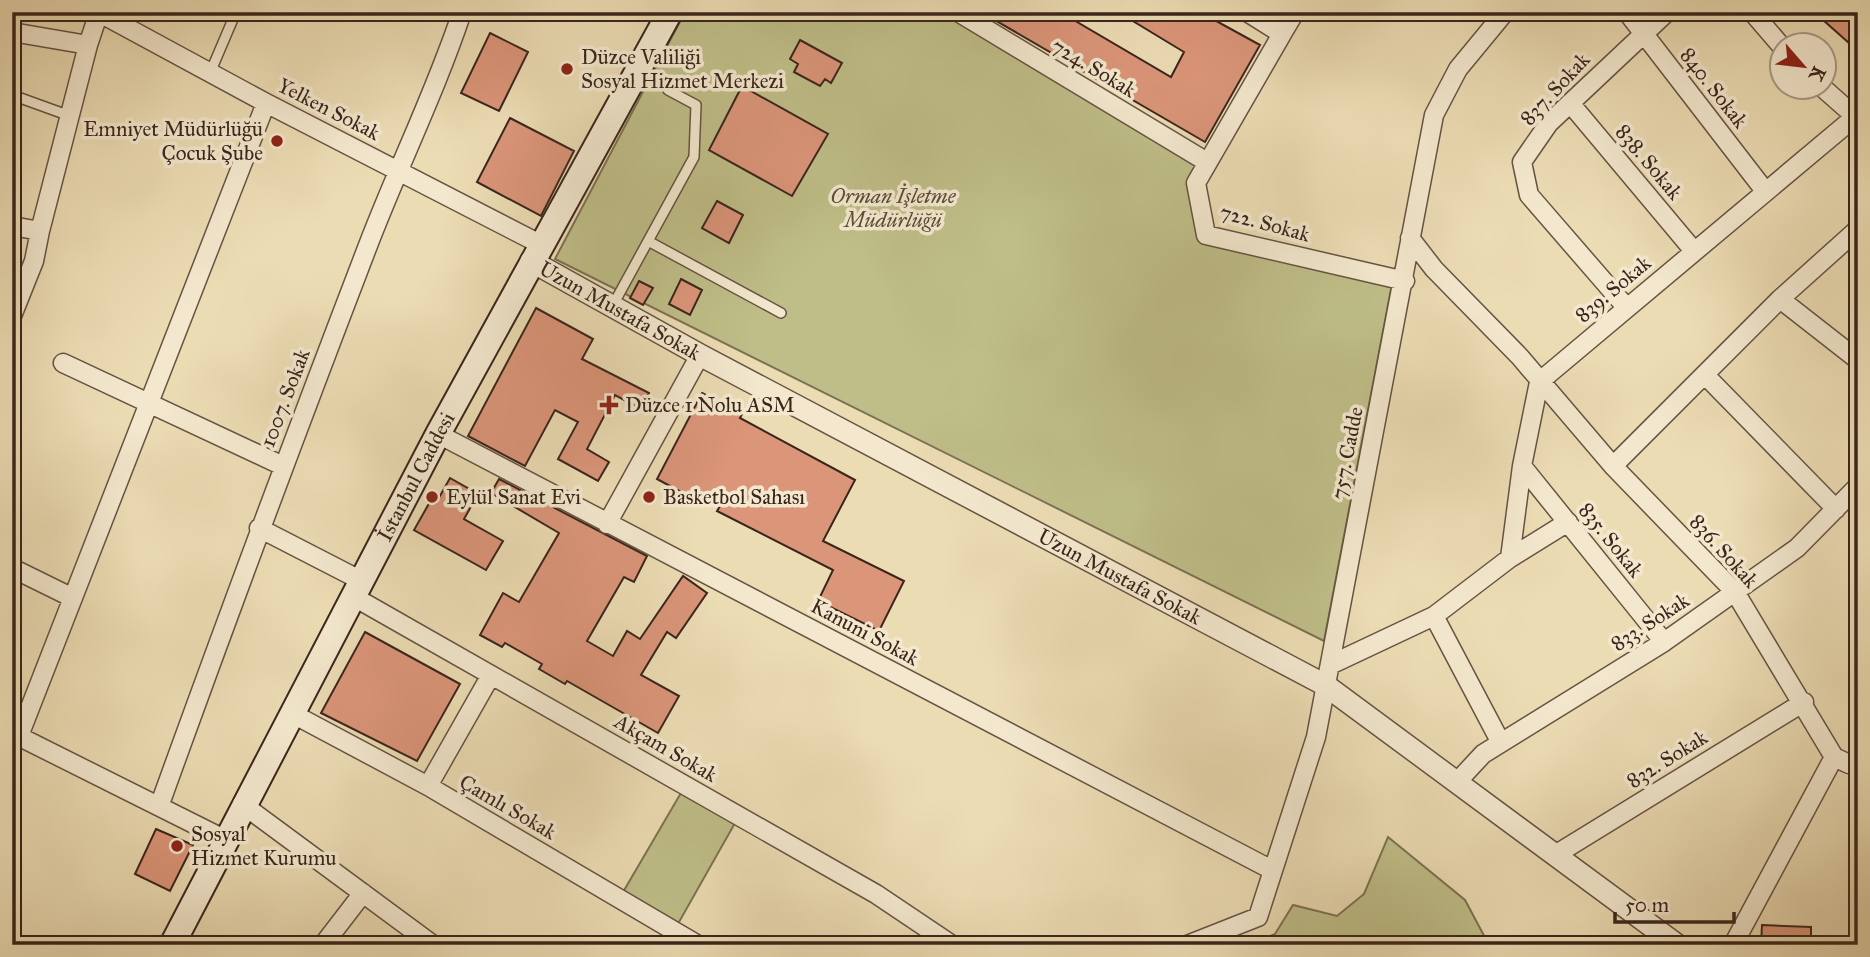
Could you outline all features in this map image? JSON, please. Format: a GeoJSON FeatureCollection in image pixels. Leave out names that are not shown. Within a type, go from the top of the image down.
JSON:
{"type":"FeatureCollection","features":[{"type":"Feature","properties":{"kind":"main road","name":"İstanbul Caddesi"},"geometry":{"type":"LineString","coordinates":[[172,945],[224,839],[293,714],[438,434],[670,12]]}},
{"type":"Feature","properties":{"kind":"street","name":"1007. Sokak"},"geometry":{"type":"LineString","coordinates":[[160,804],[259,528],[397,169],[443,67],[462,12]]}},
{"type":"Feature","properties":{"kind":"street","name":"724. Sokak"},"geometry":{"type":"LineString","coordinates":[[958,12],[1207,162]]}},
{"type":"Feature","properties":{"kind":"street"},"geometry":{"type":"LineString","coordinates":[[1247,12],[1282,34]]}},
{"type":"Feature","properties":{"kind":"street","name":"722. Sokak"},"geometry":{"type":"LineString","coordinates":[[1295,12],[1196,183],[1206,235],[1405,281]]}},
{"type":"Feature","properties":{"kind":"street","name":"757. Cadde"},"geometry":{"type":"LineString","coordinates":[[1187,945],[1258,917],[1316,737],[1405,281],[1410,238],[1434,115],[1458,69],[1505,12]]}},
{"type":"Feature","properties":{"kind":"street","name":"840. Sokak"},"geometry":{"type":"LineString","coordinates":[[1627,12],[1765,191]]}},
{"type":"Feature","properties":{"kind":"street","name":"837. Sokak"},"geometry":{"type":"LineString","coordinates":[[1626,307],[1529,195],[1522,162],[1549,123],[1667,12]]}},
{"type":"Feature","properties":{"kind":"street"},"geometry":{"type":"LineString","coordinates":[[1752,12],[1769,32]]}},
{"type":"Feature","properties":{"kind":"street","name":"Yelken Sokak"},"geometry":{"type":"LineString","coordinates":[[99,13],[266,103],[397,169],[536,253]]}},
{"type":"Feature","properties":{"kind":"street"},"geometry":{"type":"LineString","coordinates":[[12,316],[34,261],[88,45],[99,13]]}},
{"type":"Feature","properties":{"kind":"street"},"geometry":{"type":"LineString","coordinates":[[12,32],[88,45]]}},
{"type":"Feature","properties":{"kind":"street"},"geometry":{"type":"LineString","coordinates":[[1838,102],[1856,118]]}},
{"type":"Feature","properties":{"kind":"street"},"geometry":{"type":"LineString","coordinates":[[224,839],[160,804],[16,734],[73,598],[266,103]]}},
{"type":"Feature","properties":{"kind":"street","name":"838. Sokak"},"geometry":{"type":"LineString","coordinates":[[1570,103],[1694,251]]}},
{"type":"Feature","properties":{"kind":"street","name":"839. Sokak"},"geometry":{"type":"LineString","coordinates":[[1539,382],[1765,191],[1856,118]]}},
{"type":"Feature","properties":{"kind":"street"},"geometry":{"type":"LineString","coordinates":[[12,226],[40,231]]}},
{"type":"Feature","properties":{"kind":"street"},"geometry":{"type":"LineString","coordinates":[[1613,466],[1780,299],[1858,229]]}},
{"type":"Feature","properties":{"kind":"street","name":"836. Sokak"},"geometry":{"type":"LineString","coordinates":[[1410,238],[1434,269],[1520,357],[1613,466],[1735,592],[1804,702],[1834,757]]}},
{"type":"Feature","properties":{"kind":"street","name":"Uzun Mustafa Sokak"},"geometry":{"type":"LineString","coordinates":[[536,253],[612,306],[700,355],[1328,675],[1457,782],[1677,945]]}},
{"type":"Feature","properties":{"kind":"street"},"geometry":{"type":"LineString","coordinates":[[1780,299],[1858,360]]}},
{"type":"Feature","properties":{"kind":"street"},"geometry":{"type":"LineString","coordinates":[[607,524],[700,355]]}},
{"type":"Feature","properties":{"kind":"street"},"geometry":{"type":"LineString","coordinates":[[63,363],[283,466]]}},
{"type":"Feature","properties":{"kind":"street"},"geometry":{"type":"LineString","coordinates":[[1704,375],[1836,509]]}},
{"type":"Feature","properties":{"kind":"street"},"geometry":{"type":"LineString","coordinates":[[1510,558],[1522,466],[1539,382]]}},
{"type":"Feature","properties":{"kind":"street","name":"Kanuni Sokak"},"geometry":{"type":"LineString","coordinates":[[438,434],[1272,870]]}},
{"type":"Feature","properties":{"kind":"street","name":"835. Sokak"},"geometry":{"type":"LineString","coordinates":[[1522,466],[1664,642]]}},
{"type":"Feature","properties":{"kind":"street","name":"833. Sokak"},"geometry":{"type":"LineString","coordinates":[[1457,782],[1483,754],[1664,642],[1797,548],[1858,486]]}},
{"type":"Feature","properties":{"kind":"street"},"geometry":{"type":"LineString","coordinates":[[1328,675],[1434,616],[1510,558],[1568,522]]}},
{"type":"Feature","properties":{"kind":"street","name":"Akçam Sokak"},"geometry":{"type":"LineString","coordinates":[[259,528],[491,675],[876,894],[952,945]]}},
{"type":"Feature","properties":{"kind":"street"},"geometry":{"type":"LineString","coordinates":[[12,568],[73,598]]}},
{"type":"Feature","properties":{"kind":"street"},"geometry":{"type":"LineString","coordinates":[[1434,616],[1501,743]]}},
{"type":"Feature","properties":{"kind":"street"},"geometry":{"type":"LineString","coordinates":[[428,786],[491,675]]}},
{"type":"Feature","properties":{"kind":"street","name":"832. Sokak"},"geometry":{"type":"LineString","coordinates":[[1555,855],[1804,702]]}},
{"type":"Feature","properties":{"kind":"street","name":"Çamlı Sokak"},"geometry":{"type":"LineString","coordinates":[[293,714],[428,786],[698,945]]}},
{"type":"Feature","properties":{"kind":"street"},"geometry":{"type":"LineString","coordinates":[[1733,945],[1834,757],[1849,764],[1858,759]]}},
{"type":"Feature","properties":{"kind":"street"},"geometry":{"type":"LineString","coordinates":[[243,804],[433,945]]}},
{"type":"Feature","properties":{"kind":"street"},"geometry":{"type":"LineString","coordinates":[[323,945],[363,893]]}},
{"type":"Feature","properties":{"kind":"lane"},"geometry":{"type":"LineString","coordinates":[[209,73],[236,12]]}},
{"type":"Feature","properties":{"kind":"lane"},"geometry":{"type":"LineString","coordinates":[[612,306],[694,157],[696,105],[668,90]]}},
{"type":"Feature","properties":{"kind":"lane"},"geometry":{"type":"LineString","coordinates":[[12,95],[71,116]]}},
{"type":"Feature","properties":{"kind":"lane"},"geometry":{"type":"LineString","coordinates":[[648,240],[781,313]]}},
{"type":"Feature","properties":{"kind":"green space","name":"Orman İşletme Müdürlüğü"},"geometry":{"type":"Polygon","coordinates":[[[685,12],[948,12],[1195,163],[1199,235],[1392,284],[1324,641],[555,259],[685,12]]]}},
{"type":"Feature","properties":{"kind":"green space"},"geometry":{"type":"Polygon","coordinates":[[[685,786],[739,816],[674,931],[619,899],[685,786]]]}},
{"type":"Feature","properties":{"kind":"green space"},"geometry":{"type":"Polygon","coordinates":[[[1388,837],[1465,900],[1489,945],[1249,945],[1275,934],[1293,905],[1337,916],[1364,894],[1388,837]]]}},
{"type":"Feature","properties":{"kind":"building"},"geometry":{"type":"Polygon","coordinates":[[[981,12],[1060,12],[1171,77],[1184,52],[1118,12],[1200,12],[1260,45],[1205,142],[981,12]]]}},
{"type":"Feature","properties":{"kind":"building"},"geometry":{"type":"Polygon","coordinates":[[[1814,12],[1858,12],[1858,51],[1814,12]]]}},
{"type":"Feature","properties":{"kind":"building"},"geometry":{"type":"Polygon","coordinates":[[[490,33],[528,52],[499,111],[461,93],[490,33]]]}},
{"type":"Feature","properties":{"kind":"building"},"geometry":{"type":"Polygon","coordinates":[[[800,40],[842,63],[831,83],[825,79],[820,86],[794,72],[798,64],[790,59],[800,40]]]}},
{"type":"Feature","properties":{"kind":"building","name":"Orman İşletme Müdürlüğü"},"geometry":{"type":"Polygon","coordinates":[[[742,86],[828,134],[792,196],[709,150],[742,86]]]}},
{"type":"Feature","properties":{"kind":"building"},"geometry":{"type":"Polygon","coordinates":[[[510,118],[574,151],[541,216],[477,182],[510,118]]]}},
{"type":"Feature","properties":{"kind":"building"},"geometry":{"type":"Polygon","coordinates":[[[717,201],[743,215],[729,243],[702,228],[717,201]]]}},
{"type":"Feature","properties":{"kind":"building"},"geometry":{"type":"Polygon","coordinates":[[[681,279],[702,290],[690,315],[669,304],[681,279]]]}},
{"type":"Feature","properties":{"kind":"building"},"geometry":{"type":"Polygon","coordinates":[[[639,281],[653,288],[643,305],[630,298],[639,281]]]}},
{"type":"Feature","properties":{"kind":"building"},"geometry":{"type":"Polygon","coordinates":[[[536,308],[593,339],[582,359],[649,393],[641,409],[615,395],[587,449],[609,462],[598,481],[558,459],[578,422],[555,410],[525,466],[468,436],[536,308]]]}},
{"type":"Feature","properties":{"kind":"building"},"geometry":{"type":"Polygon","coordinates":[[[702,393],[742,414],[740,418],[855,480],[823,541],[904,581],[879,631],[818,601],[833,570],[717,511],[722,503],[698,491],[694,499],[657,479],[702,393]]]}},
{"type":"Feature","properties":{"kind":"building"},"geometry":{"type":"Polygon","coordinates":[[[450,478],[478,494],[464,519],[503,541],[486,570],[414,530],[431,500],[436,503],[450,478]]]}},
{"type":"Feature","properties":{"kind":"building"},"geometry":{"type":"Polygon","coordinates":[[[499,479],[647,556],[634,582],[624,577],[587,641],[613,656],[627,631],[640,639],[683,576],[707,593],[676,638],[667,632],[641,675],[679,696],[658,733],[567,681],[565,684],[539,669],[542,664],[505,643],[502,647],[480,635],[503,593],[519,602],[559,533],[491,493],[499,479]]]}},
{"type":"Feature","properties":{"kind":"building"},"geometry":{"type":"Polygon","coordinates":[[[365,632],[460,684],[417,761],[321,713],[365,632]]]}},
{"type":"Feature","properties":{"kind":"building"},"geometry":{"type":"Polygon","coordinates":[[[156,829],[193,845],[170,891],[135,874],[156,829]]]}},
{"type":"Feature","properties":{"kind":"building"},"geometry":{"type":"Polygon","coordinates":[[[1762,925],[1811,927],[1811,945],[1761,945],[1762,925]]]}},
{"type":"Feature","properties":{"kind":"place","name":"Düzce Valiliği Sosyal Hizmet Merkezi"},"geometry":{"type":"Point","coordinates":[567,69]}},
{"type":"Feature","properties":{"kind":"place","name":"Emniyet Müdürlüğü Çocuk Şube"},"geometry":{"type":"Point","coordinates":[277,141]}},
{"type":"Feature","properties":{"kind":"place","name":"Düzce 1 Nolu ASM"},"geometry":{"type":"Point","coordinates":[609,405]}},
{"type":"Feature","properties":{"kind":"place","name":"Eylül Sanat Evi"},"geometry":{"type":"Point","coordinates":[432,497]}},
{"type":"Feature","properties":{"kind":"place","name":"Basketbol Sahası"},"geometry":{"type":"Point","coordinates":[649,497]}},
{"type":"Feature","properties":{"kind":"place","name":"Sosyal Hizmet Kurumu"},"geometry":{"type":"Point","coordinates":[177,846]}}]}
